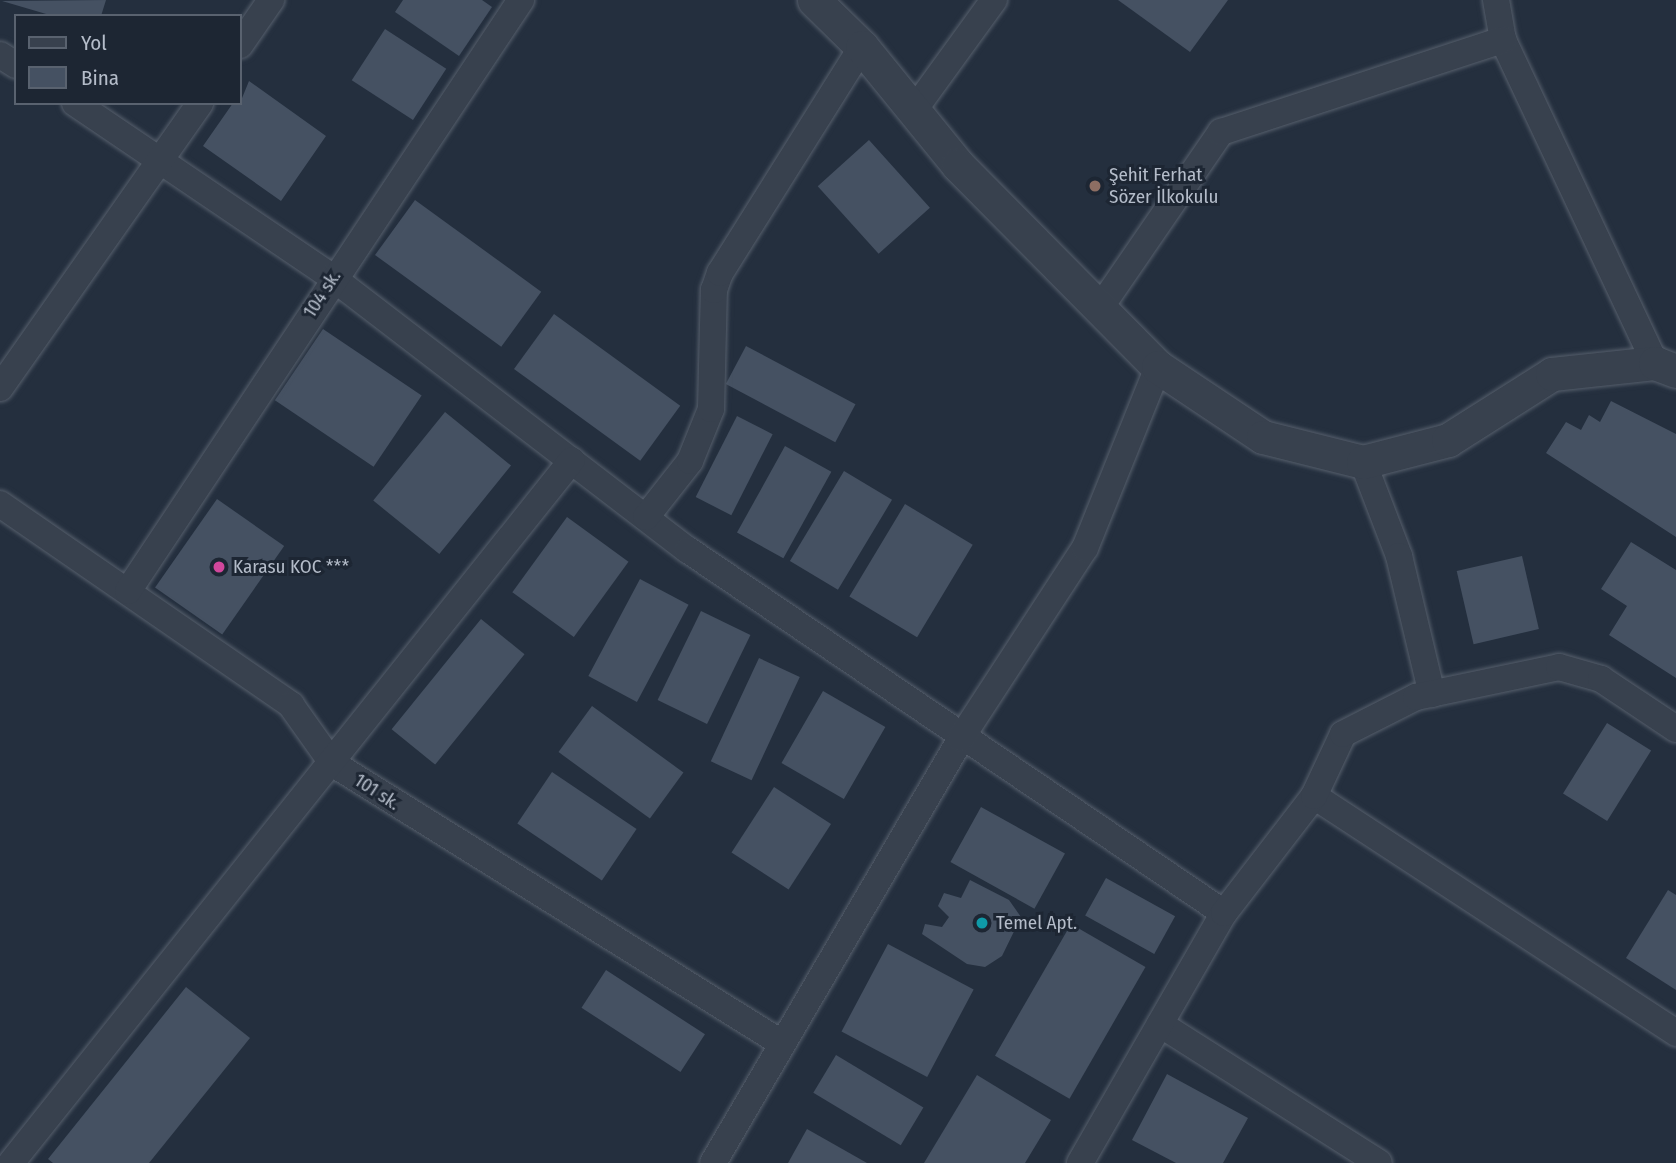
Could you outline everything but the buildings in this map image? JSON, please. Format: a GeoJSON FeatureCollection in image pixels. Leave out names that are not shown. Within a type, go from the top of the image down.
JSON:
{"type":"FeatureCollection","features":[{"type":"Feature","properties":{"kind":"street"},"geometry":{"type":"LineString","coordinates":[[242,43],[271,0]]}},
{"type":"Feature","properties":{"kind":"street","name":"104 sk."},"geometry":{"type":"LineString","coordinates":[[128,591],[333,278],[521,0]]}},
{"type":"Feature","properties":{"kind":"street"},"geometry":{"type":"LineString","coordinates":[[814,0],[862,47],[958,165],[1158,367],[1263,437],[1363,462],[1448,440],[1552,374],[1666,367],[1503,40],[1496,0]]}},
{"type":"Feature","properties":{"kind":"street"},"geometry":{"type":"LineString","coordinates":[[914,110],[994,0]]}},
{"type":"Feature","properties":{"kind":"street"},"geometry":{"type":"LineString","coordinates":[[1100,308],[1221,132],[1503,40]]}},
{"type":"Feature","properties":{"kind":"street"},"geometry":{"type":"LineString","coordinates":[[646,517],[690,461],[711,410],[714,290],[720,274],[862,47]]}},
{"type":"Feature","properties":{"kind":"street"},"geometry":{"type":"LineString","coordinates":[[78,105],[163,159],[333,278],[646,517],[961,738],[1224,913]]}},
{"type":"Feature","properties":{"kind":"street"},"geometry":{"type":"LineString","coordinates":[[0,388],[200,105]]}},
{"type":"Feature","properties":{"kind":"street"},"geometry":{"type":"LineString","coordinates":[[713,1163],[961,738],[1085,548],[1158,367]]}},
{"type":"Feature","properties":{"kind":"street"},"geometry":{"type":"LineString","coordinates":[[11,1163],[572,460]]}},
{"type":"Feature","properties":{"kind":"street"},"geometry":{"type":"LineString","coordinates":[[1363,462],[1399,556],[1432,694]]}},
{"type":"Feature","properties":{"kind":"street","name":"101 sk."},"geometry":{"type":"LineString","coordinates":[[0,504],[291,705],[332,763],[783,1044]]}},
{"type":"Feature","properties":{"kind":"street"},"geometry":{"type":"LineString","coordinates":[[1080,1163],[1224,913],[1314,796],[1343,734],[1432,694],[1559,667],[1601,679],[1676,729]]}},
{"type":"Feature","properties":{"kind":"street"},"geometry":{"type":"LineString","coordinates":[[1314,796],[1676,1033]]}},
{"type":"Feature","properties":{"kind":"street"},"geometry":{"type":"LineString","coordinates":[[1160,1024],[1379,1163]]}},
{"type":"Feature","properties":{"kind":"place","name":"Şehit Ferhat Sözer İlkokulu"},"geometry":{"type":"Point","coordinates":[1095,186]}},
{"type":"Feature","properties":{"kind":"place","name":"Karasu KOC ***"},"geometry":{"type":"Point","coordinates":[219,567]}},
{"type":"Feature","properties":{"kind":"place","name":"Temel Apt."},"geometry":{"type":"Point","coordinates":[982,923]}}]}
